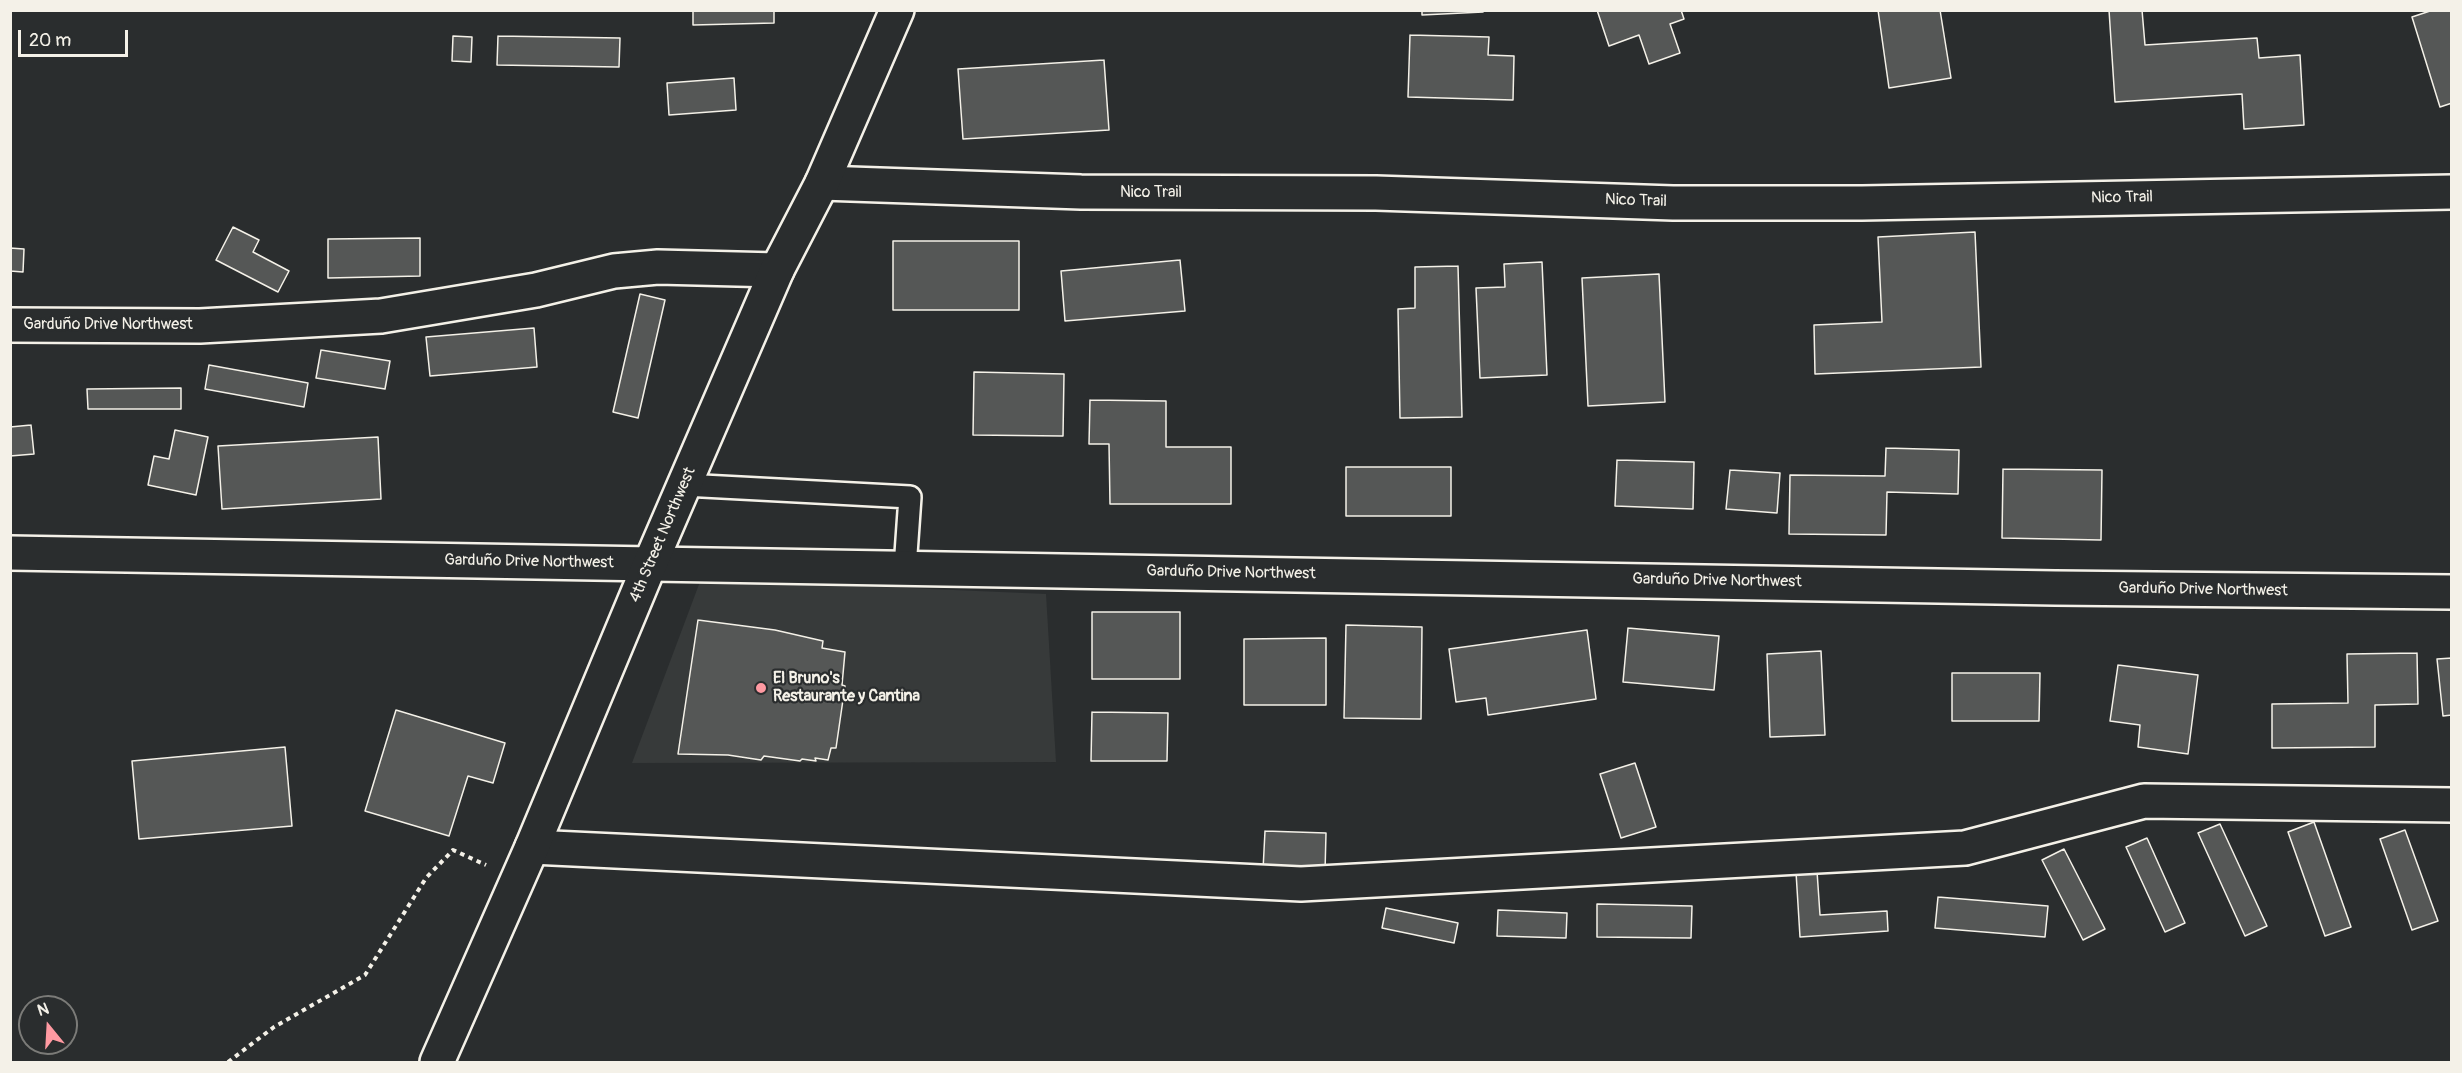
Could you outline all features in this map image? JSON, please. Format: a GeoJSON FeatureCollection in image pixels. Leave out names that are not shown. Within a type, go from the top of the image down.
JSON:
{"type":"FeatureCollection","features":[{"type":"Feature","properties":{"kind":"street","name":"4th Street Northwest"},"geometry":{"type":"LineString","coordinates":[[437,1062],[532,847],[650,564],[777,270],[822,183],[897,10]]}},
{"type":"Feature","properties":{"kind":"street","name":"Nico Trail"},"geometry":{"type":"LineString","coordinates":[[822,183],[1081,192],[1376,193],[1673,203],[1886,202],[2451,192]]}},
{"type":"Feature","properties":{"kind":"street","name":"Garduño Drive Northwest"},"geometry":{"type":"LineString","coordinates":[[10,325],[200,326],[381,316],[536,290],[614,271],[658,267],[777,270]]}},
{"type":"Feature","properties":{"kind":"street","name":"Garduño Drive Northwest"},"geometry":{"type":"LineString","coordinates":[[10,553],[2044,588],[2451,592]]}},
{"type":"Feature","properties":{"kind":"street"},"geometry":{"type":"LineString","coordinates":[[532,847],[1301,884],[1965,848],[2144,801],[2451,805]]}},
{"type":"Feature","properties":{"kind":"lane"},"geometry":{"type":"LineString","coordinates":[[684,485],[910,497],[905,568]]}},
{"type":"Feature","properties":{"kind":"path"},"geometry":{"type":"LineString","coordinates":[[228,1062],[274,1027],[365,975],[426,878],[453,849],[517,880]]}},
{"type":"Feature","properties":{"kind":"shaded area"},"geometry":{"type":"Polygon","coordinates":[[[701,579],[1046,594],[1056,762],[632,763],[701,579]]]}},
{"type":"Feature","properties":{"kind":"building"},"geometry":{"type":"Polygon","coordinates":[[[693,10],[774,10],[774,23],[693,25],[693,10]]]}},
{"type":"Feature","properties":{"kind":"building"},"geometry":{"type":"Polygon","coordinates":[[[1422,10],[1482,10],[1483,12],[1422,15],[1422,10]]]}},
{"type":"Feature","properties":{"kind":"building"},"geometry":{"type":"Polygon","coordinates":[[[1597,10],[1681,10],[1684,19],[1670,24],[1680,53],[1649,64],[1639,35],[1609,46],[1597,10]]]}},
{"type":"Feature","properties":{"kind":"building"},"geometry":{"type":"Polygon","coordinates":[[[1878,10],[1940,10],[1951,78],[1889,88],[1878,10]]]}},
{"type":"Feature","properties":{"kind":"building"},"geometry":{"type":"Polygon","coordinates":[[[2109,10],[2142,10],[2145,45],[2257,38],[2259,58],[2300,55],[2304,125],[2244,129],[2242,94],[2115,102],[2109,10]]]}},
{"type":"Feature","properties":{"kind":"building"},"geometry":{"type":"Polygon","coordinates":[[[2433,10],[2452,10],[2452,103],[2440,107],[2412,17],[2433,10]]]}},
{"type":"Feature","properties":{"kind":"building"},"geometry":{"type":"Polygon","coordinates":[[[1410,35],[1489,37],[1488,55],[1514,56],[1513,100],[1408,97],[1410,35]]]}},
{"type":"Feature","properties":{"kind":"building"},"geometry":{"type":"Polygon","coordinates":[[[453,36],[472,37],[471,62],[452,61],[453,36]]]}},
{"type":"Feature","properties":{"kind":"building"},"geometry":{"type":"Polygon","coordinates":[[[498,36],[620,38],[619,67],[497,65],[498,36]]]}},
{"type":"Feature","properties":{"kind":"building"},"geometry":{"type":"Polygon","coordinates":[[[1104,60],[1109,130],[963,139],[958,69],[1104,60]]]}},
{"type":"Feature","properties":{"kind":"building"},"geometry":{"type":"Polygon","coordinates":[[[734,78],[736,110],[669,115],[667,83],[734,78]]]}},
{"type":"Feature","properties":{"kind":"building"},"geometry":{"type":"Polygon","coordinates":[[[233,227],[259,240],[253,252],[289,271],[278,292],[216,260],[233,227]]]}},
{"type":"Feature","properties":{"kind":"building"},"geometry":{"type":"Polygon","coordinates":[[[1975,232],[1981,367],[1815,374],[1814,325],[1882,322],[1878,237],[1975,232]]]}},
{"type":"Feature","properties":{"kind":"building"},"geometry":{"type":"Polygon","coordinates":[[[420,238],[420,276],[328,278],[328,239],[420,238]]]}},
{"type":"Feature","properties":{"kind":"building"},"geometry":{"type":"Polygon","coordinates":[[[893,241],[1019,241],[1019,310],[893,310],[893,241]]]}},
{"type":"Feature","properties":{"kind":"building"},"geometry":{"type":"Polygon","coordinates":[[[10,248],[24,249],[23,272],[10,271],[10,248]]]}},
{"type":"Feature","properties":{"kind":"building"},"geometry":{"type":"Polygon","coordinates":[[[1180,260],[1185,311],[1065,321],[1061,271],[1180,260]]]}},
{"type":"Feature","properties":{"kind":"building"},"geometry":{"type":"Polygon","coordinates":[[[1542,262],[1547,375],[1480,378],[1476,288],[1505,287],[1504,264],[1542,262]]]}},
{"type":"Feature","properties":{"kind":"building"},"geometry":{"type":"Polygon","coordinates":[[[1458,266],[1462,417],[1400,418],[1398,309],[1415,308],[1415,267],[1458,266]]]}},
{"type":"Feature","properties":{"kind":"building"},"geometry":{"type":"Polygon","coordinates":[[[1659,274],[1665,402],[1588,406],[1582,278],[1659,274]]]}},
{"type":"Feature","properties":{"kind":"building"},"geometry":{"type":"Polygon","coordinates":[[[640,294],[665,300],[638,418],[613,412],[640,294]]]}},
{"type":"Feature","properties":{"kind":"building"},"geometry":{"type":"Polygon","coordinates":[[[534,328],[537,367],[430,376],[426,337],[534,328]]]}},
{"type":"Feature","properties":{"kind":"building"},"geometry":{"type":"Polygon","coordinates":[[[321,350],[390,361],[385,389],[316,378],[321,350]]]}},
{"type":"Feature","properties":{"kind":"building"},"geometry":{"type":"Polygon","coordinates":[[[209,365],[308,383],[304,407],[205,389],[209,365]]]}},
{"type":"Feature","properties":{"kind":"building"},"geometry":{"type":"Polygon","coordinates":[[[974,372],[1064,374],[1063,436],[973,435],[974,372]]]}},
{"type":"Feature","properties":{"kind":"building"},"geometry":{"type":"Polygon","coordinates":[[[181,388],[181,409],[88,409],[87,389],[181,388]]]}},
{"type":"Feature","properties":{"kind":"building"},"geometry":{"type":"Polygon","coordinates":[[[1090,400],[1166,401],[1166,447],[1231,447],[1231,504],[1110,504],[1109,444],[1089,444],[1090,400]]]}},
{"type":"Feature","properties":{"kind":"building"},"geometry":{"type":"Polygon","coordinates":[[[31,425],[34,454],[10,456],[10,427],[31,425]]]}},
{"type":"Feature","properties":{"kind":"building"},"geometry":{"type":"Polygon","coordinates":[[[175,430],[208,437],[196,495],[148,485],[154,456],[169,459],[175,430]]]}},
{"type":"Feature","properties":{"kind":"building"},"geometry":{"type":"Polygon","coordinates":[[[378,437],[381,499],[222,509],[218,446],[378,437]]]}},
{"type":"Feature","properties":{"kind":"building"},"geometry":{"type":"Polygon","coordinates":[[[1886,448],[1959,450],[1958,494],[1887,492],[1886,535],[1789,534],[1790,475],[1885,476],[1886,448]]]}},
{"type":"Feature","properties":{"kind":"building"},"geometry":{"type":"Polygon","coordinates":[[[1617,460],[1694,462],[1693,509],[1615,506],[1617,460]]]}},
{"type":"Feature","properties":{"kind":"building"},"geometry":{"type":"Polygon","coordinates":[[[1346,467],[1451,467],[1451,516],[1346,516],[1346,467]]]}},
{"type":"Feature","properties":{"kind":"building"},"geometry":{"type":"Polygon","coordinates":[[[2003,469],[2102,470],[2101,540],[2002,538],[2003,469]]]}},
{"type":"Feature","properties":{"kind":"building"},"geometry":{"type":"Polygon","coordinates":[[[1730,470],[1780,473],[1777,513],[1726,509],[1730,470]]]}},
{"type":"Feature","properties":{"kind":"building"},"geometry":{"type":"Polygon","coordinates":[[[1092,612],[1180,612],[1180,679],[1092,679],[1092,612]]]}},
{"type":"Feature","properties":{"kind":"building"},"geometry":{"type":"Polygon","coordinates":[[[698,620],[775,630],[823,641],[822,648],[845,652],[842,685],[845,686],[836,748],[831,748],[828,760],[815,758],[816,761],[802,759],[800,761],[764,756],[761,760],[728,755],[678,754],[698,620]]]}},
{"type":"Feature","properties":{"kind":"building"},"geometry":{"type":"Polygon","coordinates":[[[1346,625],[1422,627],[1421,719],[1344,718],[1346,625]]]}},
{"type":"Feature","properties":{"kind":"building"},"geometry":{"type":"Polygon","coordinates":[[[1628,628],[1719,636],[1714,690],[1623,682],[1628,628]]]}},
{"type":"Feature","properties":{"kind":"building"},"geometry":{"type":"Polygon","coordinates":[[[1587,630],[1596,699],[1488,715],[1486,698],[1456,702],[1449,649],[1587,630]]]}},
{"type":"Feature","properties":{"kind":"building"},"geometry":{"type":"Polygon","coordinates":[[[1326,638],[1326,705],[1244,705],[1244,639],[1326,638]]]}},
{"type":"Feature","properties":{"kind":"building"},"geometry":{"type":"Polygon","coordinates":[[[1821,651],[1825,735],[1770,737],[1767,654],[1821,651]]]}},
{"type":"Feature","properties":{"kind":"building"},"geometry":{"type":"Polygon","coordinates":[[[2417,653],[2418,704],[2375,705],[2375,747],[2272,748],[2272,704],[2348,703],[2347,654],[2417,653]]]}},
{"type":"Feature","properties":{"kind":"building"},"geometry":{"type":"Polygon","coordinates":[[[2452,658],[2452,715],[2443,716],[2437,659],[2452,658]]]}},
{"type":"Feature","properties":{"kind":"building"},"geometry":{"type":"Polygon","coordinates":[[[2118,665],[2198,675],[2188,754],[2138,747],[2140,725],[2110,721],[2118,665]]]}},
{"type":"Feature","properties":{"kind":"building"},"geometry":{"type":"Polygon","coordinates":[[[1952,673],[2040,673],[2039,721],[1952,721],[1952,673]]]}},
{"type":"Feature","properties":{"kind":"building"},"geometry":{"type":"Polygon","coordinates":[[[396,710],[505,743],[493,783],[468,776],[449,836],[365,811],[396,710]]]}},
{"type":"Feature","properties":{"kind":"building"},"geometry":{"type":"Polygon","coordinates":[[[1092,712],[1168,713],[1167,761],[1091,761],[1092,712]]]}},
{"type":"Feature","properties":{"kind":"building"},"geometry":{"type":"Polygon","coordinates":[[[285,747],[292,826],[139,839],[132,761],[285,747]]]}},
{"type":"Feature","properties":{"kind":"building"},"geometry":{"type":"Polygon","coordinates":[[[1635,763],[1656,827],[1621,838],[1600,774],[1635,763]]]}},
{"type":"Feature","properties":{"kind":"building"},"geometry":{"type":"Polygon","coordinates":[[[2314,822],[2351,927],[2325,936],[2288,832],[2314,822]]]}},
{"type":"Feature","properties":{"kind":"building"},"geometry":{"type":"Polygon","coordinates":[[[2220,824],[2267,926],[2245,936],[2198,833],[2220,824]]]}},
{"type":"Feature","properties":{"kind":"building"},"geometry":{"type":"Polygon","coordinates":[[[2405,830],[2438,921],[2412,930],[2380,839],[2405,830]]]}},
{"type":"Feature","properties":{"kind":"building"},"geometry":{"type":"Polygon","coordinates":[[[1265,831],[1326,833],[1325,872],[1263,870],[1265,831]]]}},
{"type":"Feature","properties":{"kind":"building"},"geometry":{"type":"Polygon","coordinates":[[[2147,838],[2185,923],[2165,932],[2126,847],[2147,838]]]}},
{"type":"Feature","properties":{"kind":"building"},"geometry":{"type":"Polygon","coordinates":[[[2064,849],[2105,929],[2083,940],[2042,860],[2064,849]]]}},
{"type":"Feature","properties":{"kind":"building"},"geometry":{"type":"Polygon","coordinates":[[[1817,871],[1820,915],[1887,911],[1888,931],[1800,937],[1796,872],[1817,871]]]}},
{"type":"Feature","properties":{"kind":"building"},"geometry":{"type":"Polygon","coordinates":[[[1938,897],[2048,906],[2045,937],[1935,928],[1938,897]]]}},
{"type":"Feature","properties":{"kind":"building"},"geometry":{"type":"Polygon","coordinates":[[[1597,904],[1692,906],[1691,938],[1597,937],[1597,904]]]}},
{"type":"Feature","properties":{"kind":"building"},"geometry":{"type":"Polygon","coordinates":[[[1386,908],[1458,923],[1454,943],[1382,928],[1386,908]]]}},
{"type":"Feature","properties":{"kind":"building"},"geometry":{"type":"Polygon","coordinates":[[[1498,910],[1567,913],[1566,938],[1497,936],[1498,910]]]}},
{"type":"Feature","properties":{"kind":"place","name":"El Bruno's Restaurante y Cantina"},"geometry":{"type":"Point","coordinates":[761,688]}}]}
